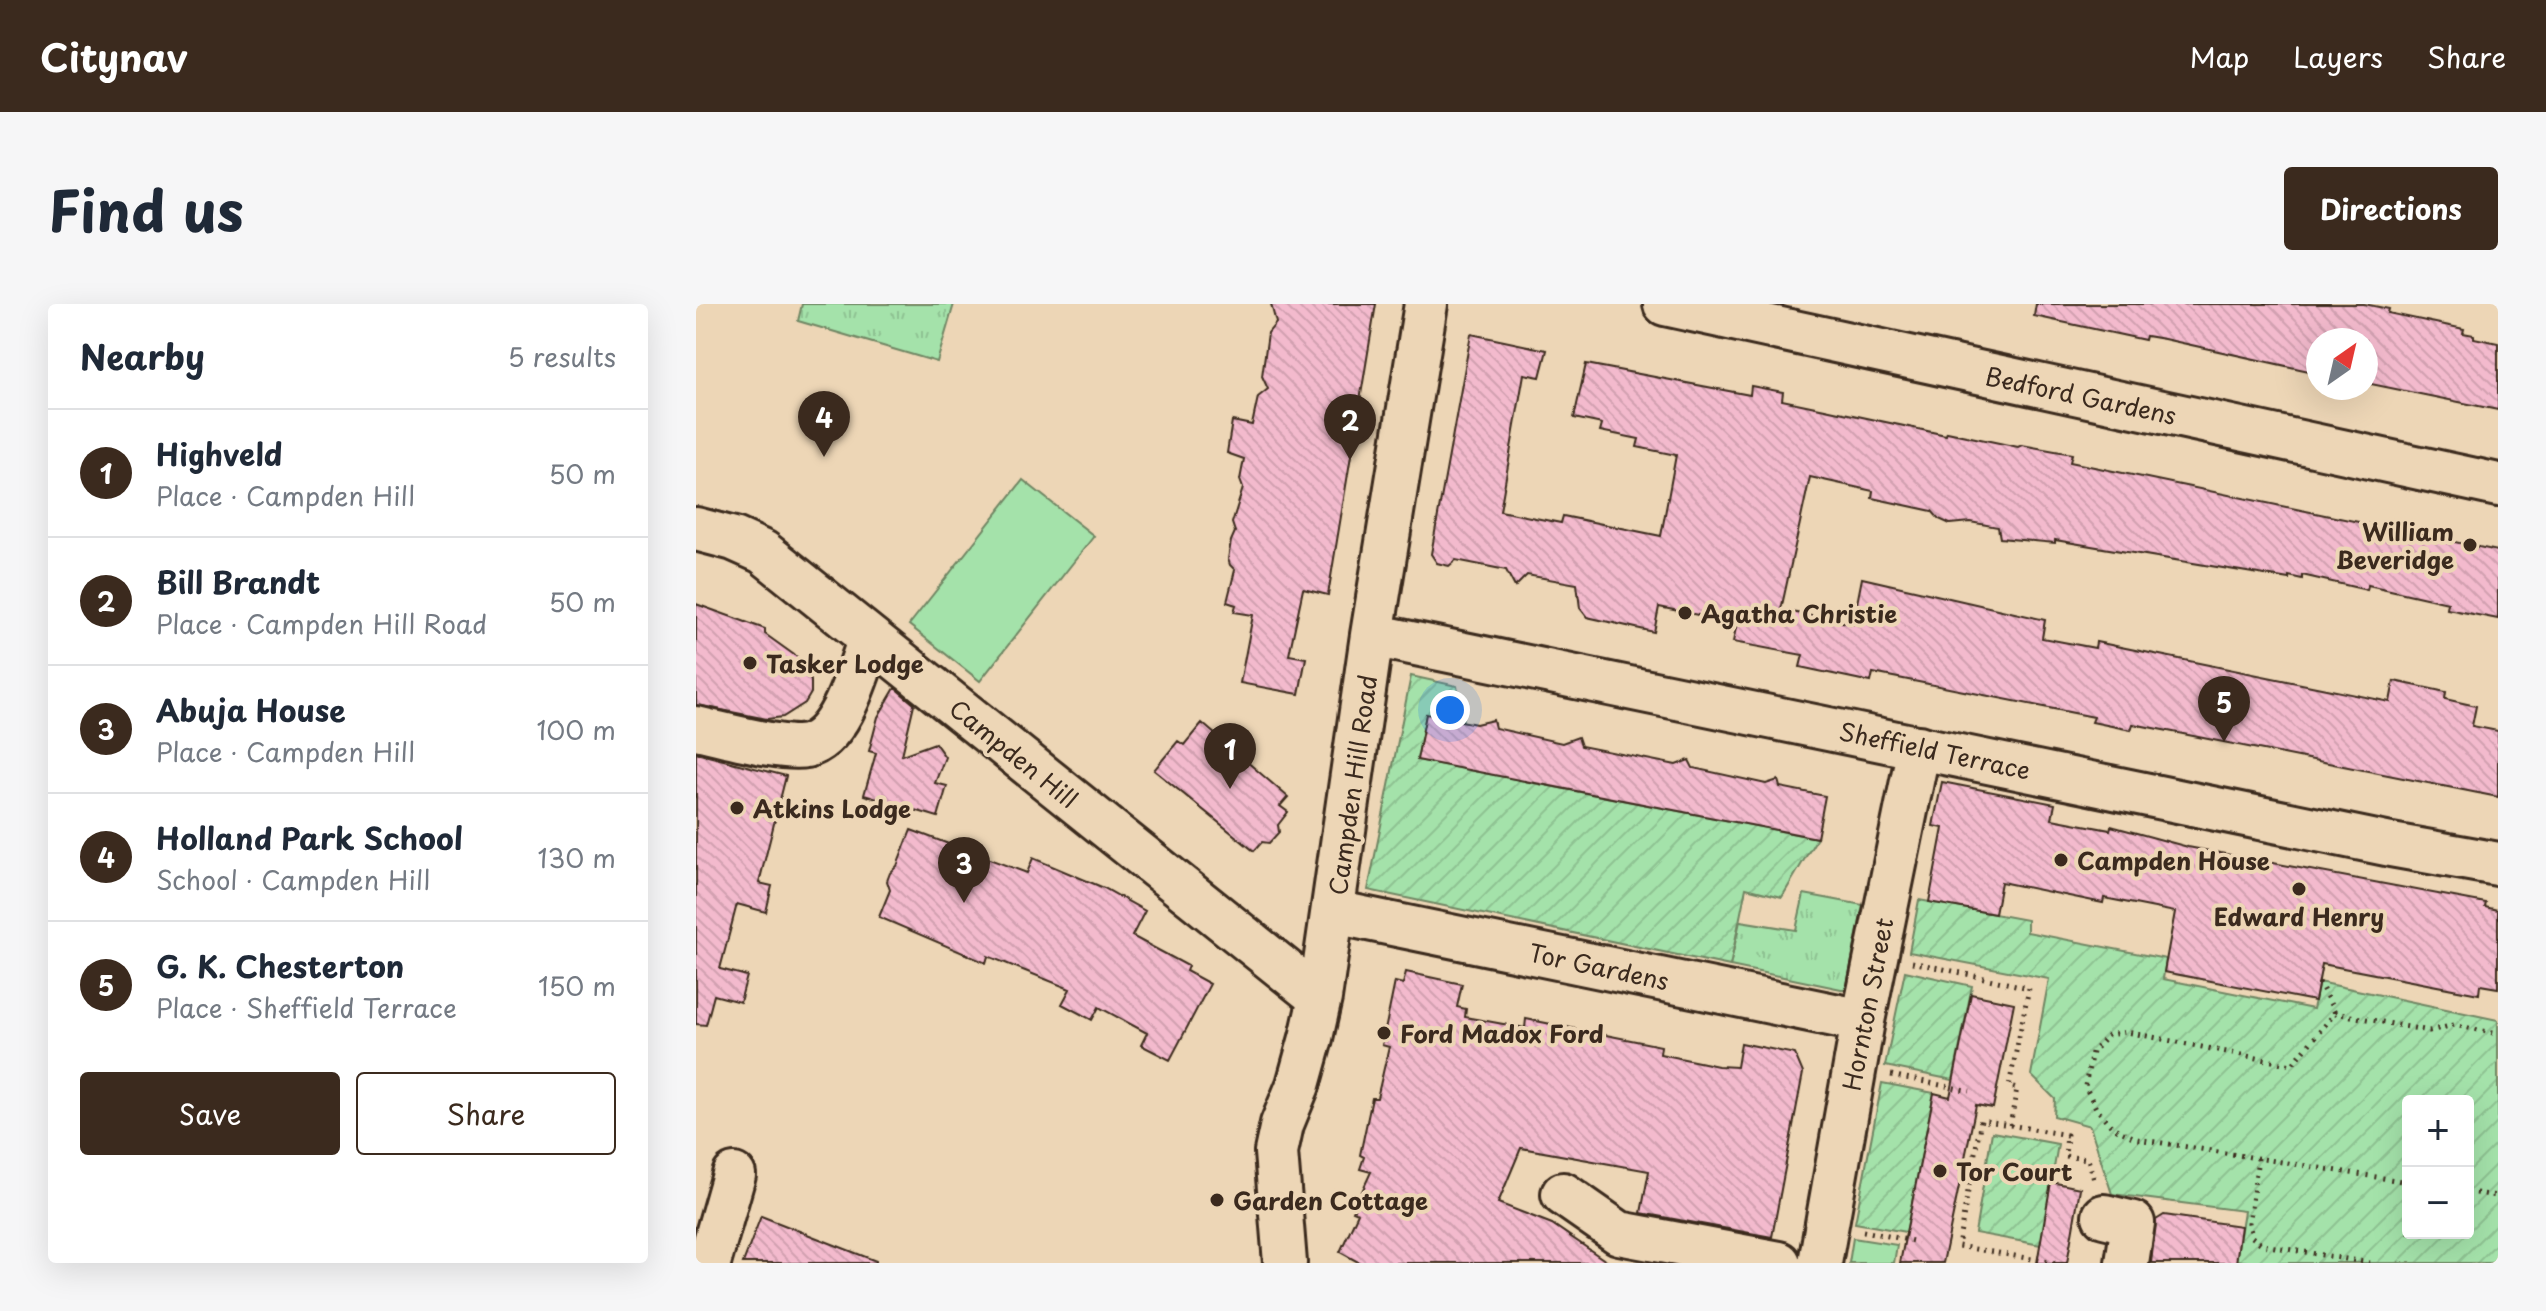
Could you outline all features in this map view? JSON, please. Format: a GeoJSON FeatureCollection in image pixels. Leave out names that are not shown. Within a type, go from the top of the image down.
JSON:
{"type":"FeatureCollection","features":[{"type":"Feature","properties":{"kind":"street","name":"Campden Hill Road"},"geometry":{"type":"LineString","coordinates":[[1285,1263],[1276,1152],[1282,1124],[1308,1050],[1320,998],[1372,635],[1426,304]]}},
{"type":"Feature","properties":{"kind":"street","name":"Bedford Gardens"},"geometry":{"type":"LineString","coordinates":[[1665,304],[2498,485]]}},
{"type":"Feature","properties":{"kind":"street","name":"Campden Hill"},"geometry":{"type":"LineString","coordinates":[[696,529],[734,539],[763,552],[1320,998]]}},
{"type":"Feature","properties":{"kind":"street","name":"Sheffield Terrace"},"geometry":{"type":"LineString","coordinates":[[1372,635],[2391,845],[2498,864]]}},
{"type":"Feature","properties":{"kind":"street"},"geometry":{"type":"LineString","coordinates":[[696,728],[789,746],[807,746],[821,738],[844,708],[870,638]]}},
{"type":"Feature","properties":{"kind":"street","name":"Hornton Street"},"geometry":{"type":"LineString","coordinates":[[1823,1244],[1876,952],[1919,747]]}},
{"type":"Feature","properties":{"kind":"street","name":"Tor Gardens"},"geometry":{"type":"LineString","coordinates":[[1334,912],[1863,1021]]}},
{"type":"Feature","properties":{"kind":"street"},"geometry":{"type":"LineString","coordinates":[[709,1263],[734,1175]]}},
{"type":"Feature","properties":{"kind":"street"},"geometry":{"type":"LineString","coordinates":[[1563,1194],[1619,1233],[1779,1263]]}},
{"type":"Feature","properties":{"kind":"street"},"geometry":{"type":"LineString","coordinates":[[2104,1216],[2133,1223],[2127,1263]]}},
{"type":"Feature","properties":{"kind":"path"},"geometry":{"type":"LineString","coordinates":[[1876,952],[2029,988],[2009,1086],[2017,1088],[2010,1126]]}},
{"type":"Feature","properties":{"kind":"path"},"geometry":{"type":"LineString","coordinates":[[2319,982],[2335,1013]]}},
{"type":"Feature","properties":{"kind":"path"},"geometry":{"type":"LineString","coordinates":[[2335,1013],[2429,1031],[2454,1025],[2498,1034]]}},
{"type":"Feature","properties":{"kind":"path"},"geometry":{"type":"LineString","coordinates":[[2335,1013],[2292,1065],[2127,1032],[2108,1035],[2092,1052],[2085,1086],[2096,1108],[2112,1127],[2137,1139],[2402,1181]]}},
{"type":"Feature","properties":{"kind":"path"},"geometry":{"type":"LineString","coordinates":[[1855,1067],[1970,1091]]}},
{"type":"Feature","properties":{"kind":"path"},"geometry":{"type":"LineString","coordinates":[[2055,1263],[1958,1246],[1981,1120],[2067,1135],[2065,1156],[2088,1159],[2104,1216]]}},
{"type":"Feature","properties":{"kind":"path"},"geometry":{"type":"LineString","coordinates":[[2258,1158],[2249,1223],[2252,1237],[2263,1245],[2370,1263]]}},
{"type":"Feature","properties":{"kind":"path"},"geometry":{"type":"LineString","coordinates":[[2474,1193],[2498,1196]]}},
{"type":"Feature","properties":{"kind":"path"},"geometry":{"type":"LineString","coordinates":[[1823,1244],[1918,1242]]}},
{"type":"Feature","properties":{"kind":"green space"},"geometry":{"type":"Polygon","coordinates":[[[802,304],[954,304],[937,362],[798,321],[802,304]]]}},
{"type":"Feature","properties":{"kind":"green space"},"geometry":{"type":"Polygon","coordinates":[[[1023,480],[1094,536],[980,681],[909,625],[1023,480]]]}},
{"type":"Feature","properties":{"kind":"green space"},"geometry":{"type":"Polygon","coordinates":[[[1411,676],[1457,686],[1463,721],[1426,715],[1417,760],[1817,838],[1782,897],[1746,888],[1730,966],[1368,890],[1411,676]]]}},
{"type":"Feature","properties":{"kind":"green space"},"geometry":{"type":"Polygon","coordinates":[[[1804,894],[1863,905],[1846,990],[1730,966],[1740,921],[1796,930],[1804,894]]]}},
{"type":"Feature","properties":{"kind":"green space"},"geometry":{"type":"Polygon","coordinates":[[[1919,900],[2027,920],[2027,932],[2166,959],[2163,979],[2313,1009],[2319,982],[2498,1020],[2498,1263],[2254,1263],[2236,1260],[2244,1211],[2112,1194],[2090,1126],[2054,1116],[2055,1099],[2031,1075],[2049,979],[1909,952],[1919,900]]]}},
{"type":"Feature","properties":{"kind":"green space"},"geometry":{"type":"Polygon","coordinates":[[[1905,971],[1972,986],[1953,1080],[1885,1066],[1905,971]]]}},
{"type":"Feature","properties":{"kind":"green space"},"geometry":{"type":"Polygon","coordinates":[[[1882,1083],[1934,1093],[1906,1232],[1855,1223],[1882,1083]]]}},
{"type":"Feature","properties":{"kind":"green space"},"geometry":{"type":"Polygon","coordinates":[[[1992,1132],[2058,1144],[2041,1245],[1975,1233],[1992,1132]]]}},
{"type":"Feature","properties":{"kind":"green space"},"geometry":{"type":"Polygon","coordinates":[[[1853,1238],[1897,1245],[1894,1263],[1849,1263],[1853,1238]]]}},
{"type":"Feature","properties":{"kind":"building"},"geometry":{"type":"Polygon","coordinates":[[[1271,304],[1376,304],[1328,595],[1303,589],[1289,655],[1306,658],[1299,694],[1240,683],[1253,615],[1234,612],[1236,605],[1227,602],[1235,570],[1228,559],[1235,532],[1232,523],[1243,488],[1240,480],[1244,459],[1227,453],[1232,421],[1252,425],[1258,397],[1268,389],[1262,376],[1268,333],[1276,323],[1271,304]]]}},
{"type":"Feature","properties":{"kind":"building"},"geometry":{"type":"Polygon","coordinates":[[[2036,304],[2364,304],[2389,309],[2388,313],[2464,329],[2463,333],[2474,335],[2474,338],[2498,343],[2498,410],[2378,385],[2378,328],[2306,328],[2306,370],[2164,339],[2146,336],[2145,340],[2034,316],[2036,304]]]}},
{"type":"Feature","properties":{"kind":"building"},"geometry":{"type":"Polygon","coordinates":[[[1471,334],[1547,350],[1540,377],[1524,374],[1500,511],[1561,523],[1563,516],[1661,536],[1676,455],[1637,447],[1639,439],[1600,431],[1602,424],[1574,418],[1586,364],[1750,395],[1751,386],[1783,392],[1782,400],[1946,435],[1947,432],[2018,447],[2022,445],[2072,454],[2070,462],[2498,551],[2498,619],[2447,609],[2448,603],[2368,585],[2367,590],[2302,575],[2302,579],[2289,576],[2289,579],[2055,540],[2055,543],[2000,538],[1998,527],[1970,522],[1950,524],[1932,511],[1872,498],[1873,491],[1810,477],[1781,610],[1853,624],[1862,578],[2045,620],[2042,638],[2095,648],[2096,642],[2390,702],[2394,681],[2446,692],[2445,699],[2476,706],[2472,726],[2498,731],[2498,797],[2133,724],[2131,730],[2092,722],[2094,717],[1873,673],[1871,682],[1800,667],[1803,655],[1733,642],[1737,623],[1659,607],[1654,632],[1587,617],[1580,608],[1577,584],[1527,575],[1515,587],[1506,570],[1456,560],[1449,566],[1437,563],[1431,554],[1471,334]]]}},
{"type":"Feature","properties":{"kind":"building","name":"Tasker Lodge"},"geometry":{"type":"Polygon","coordinates":[[[696,604],[765,629],[765,634],[797,657],[808,669],[811,681],[811,693],[805,703],[783,717],[767,719],[696,705],[696,604]]]}},
{"type":"Feature","properties":{"kind":"building"},"geometry":{"type":"Polygon","coordinates":[[[895,688],[914,704],[902,755],[935,743],[945,757],[935,783],[947,786],[938,817],[864,795],[876,753],[869,751],[878,717],[895,688]]]}},
{"type":"Feature","properties":{"kind":"building"},"geometry":{"type":"Polygon","coordinates":[[[1426,714],[1476,724],[1493,720],[1495,728],[1562,743],[1578,737],[1581,746],[1676,765],[1689,760],[1693,768],[1766,784],[1778,780],[1780,787],[1825,796],[1817,838],[1417,760],[1426,714]]]}},
{"type":"Feature","properties":{"kind":"building"},"geometry":{"type":"Polygon","coordinates":[[[1202,723],[1288,797],[1280,806],[1288,812],[1278,825],[1279,832],[1269,843],[1262,842],[1254,851],[1154,770],[1178,741],[1184,745],[1202,723]]]}},
{"type":"Feature","properties":{"kind":"building"},"geometry":{"type":"Polygon","coordinates":[[[696,753],[786,776],[759,883],[772,886],[766,912],[737,904],[720,969],[747,976],[740,1002],[714,995],[706,1025],[696,1024],[696,753]]]}},
{"type":"Feature","properties":{"kind":"building"},"geometry":{"type":"Polygon","coordinates":[[[1942,782],[2055,804],[2052,819],[2110,830],[2111,826],[2188,847],[2486,903],[2485,907],[2498,910],[2498,988],[2480,985],[2479,994],[2322,964],[2315,1001],[2164,972],[2175,912],[2104,898],[2103,903],[2001,882],[1995,914],[1929,902],[1943,828],[1933,826],[1942,782]]]}},
{"type":"Feature","properties":{"kind":"building"},"geometry":{"type":"Polygon","coordinates":[[[911,830],[1027,873],[1033,858],[1104,888],[1145,911],[1132,936],[1188,966],[1186,971],[1210,984],[1170,1060],[1141,1045],[1147,1033],[1099,1007],[1092,1020],[1062,1004],[1070,989],[988,956],[986,963],[879,917],[890,890],[887,881],[897,866],[911,830]]]}},
{"type":"Feature","properties":{"kind":"building"},"geometry":{"type":"Polygon","coordinates":[[[1406,972],[1462,984],[1457,1007],[1466,1009],[1465,1017],[1525,1028],[1526,1019],[1661,1046],[1660,1054],[1718,1066],[1737,1067],[1741,1043],[1795,1054],[1803,1073],[1772,1237],[1641,1213],[1649,1171],[1521,1148],[1498,1203],[1552,1224],[1609,1263],[1360,1263],[1340,1252],[1358,1213],[1353,1211],[1371,1172],[1360,1169],[1364,1157],[1360,1155],[1372,1098],[1377,1098],[1389,1047],[1382,1045],[1395,982],[1403,984],[1406,972]]]}},
{"type":"Feature","properties":{"kind":"building","name":"Tor Court"},"geometry":{"type":"Polygon","coordinates":[[[1971,994],[2014,1003],[1993,1108],[1976,1105],[1943,1263],[1900,1263],[1934,1093],[1950,1097],[1971,994]]]}},
{"type":"Feature","properties":{"kind":"building"},"geometry":{"type":"Polygon","coordinates":[[[2051,1182],[2080,1188],[2067,1263],[2037,1263],[2051,1182]]]}},
{"type":"Feature","properties":{"kind":"building"},"geometry":{"type":"Polygon","coordinates":[[[2164,1215],[2241,1226],[2236,1263],[2151,1263],[2156,1220],[2164,1215]]]}},
{"type":"Feature","properties":{"kind":"building"},"geometry":{"type":"Polygon","coordinates":[[[761,1216],[876,1261],[876,1263],[743,1263],[761,1216]]]}},
{"type":"Feature","properties":{"kind":"place","name":"Holland Park School"},"geometry":{"type":"Point","coordinates":[824,457]}},
{"type":"Feature","properties":{"kind":"place","name":"Bill Brandt"},"geometry":{"type":"Point","coordinates":[1350,460]}},
{"type":"Feature","properties":{"kind":"place","name":"William Beveridge"},"geometry":{"type":"Point","coordinates":[2470,545]}},
{"type":"Feature","properties":{"kind":"place","name":"Agatha Christie"},"geometry":{"type":"Point","coordinates":[1685,613]}},
{"type":"Feature","properties":{"kind":"place","name":"Tasker Lodge"},"geometry":{"type":"Point","coordinates":[750,663]}},
{"type":"Feature","properties":{"kind":"place","name":"G. K. Chesterton"},"geometry":{"type":"Point","coordinates":[2224,742]}},
{"type":"Feature","properties":{"kind":"place","name":"Highveld"},"geometry":{"type":"Point","coordinates":[1230,789]}},
{"type":"Feature","properties":{"kind":"place","name":"Atkins Lodge"},"geometry":{"type":"Point","coordinates":[737,808]}},
{"type":"Feature","properties":{"kind":"place","name":"Campden House"},"geometry":{"type":"Point","coordinates":[2061,860]}},
{"type":"Feature","properties":{"kind":"place","name":"Edward Henry"},"geometry":{"type":"Point","coordinates":[2299,889]}},
{"type":"Feature","properties":{"kind":"place","name":"Abuja House"},"geometry":{"type":"Point","coordinates":[964,903]}},
{"type":"Feature","properties":{"kind":"place","name":"Ford Madox Ford"},"geometry":{"type":"Point","coordinates":[1384,1033]}},
{"type":"Feature","properties":{"kind":"place","name":"Tor Court"},"geometry":{"type":"Point","coordinates":[1940,1171]}},
{"type":"Feature","properties":{"kind":"place","name":"Garden Cottage"},"geometry":{"type":"Point","coordinates":[1217,1200]}}]}
